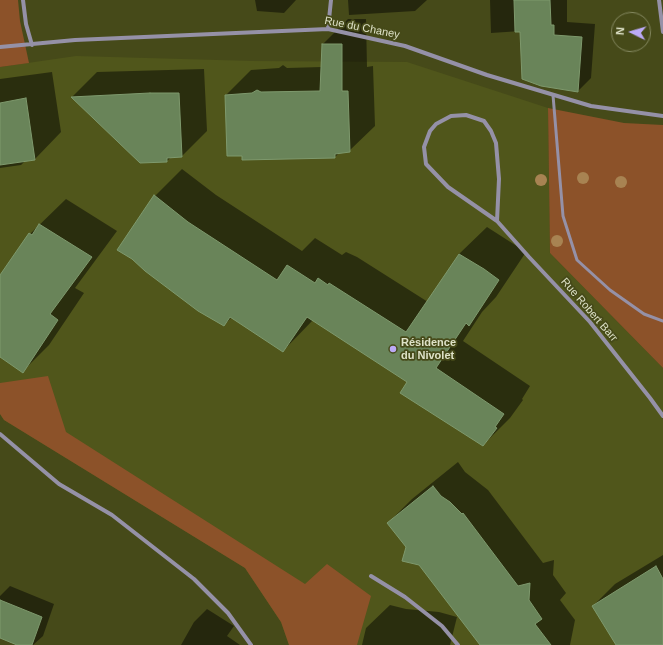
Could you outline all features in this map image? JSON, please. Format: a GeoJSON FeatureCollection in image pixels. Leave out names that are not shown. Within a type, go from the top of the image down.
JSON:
{"type":"FeatureCollection","features":[{"type":"Feature","properties":{"kind":"street"},"geometry":{"type":"LineString","coordinates":[[23,0],[26,24],[32,44]]}},
{"type":"Feature","properties":{"kind":"street"},"geometry":{"type":"LineString","coordinates":[[328,29],[332,0]]}},
{"type":"Feature","properties":{"kind":"street"},"geometry":{"type":"LineString","coordinates":[[659,0],[663,32]]}},
{"type":"Feature","properties":{"kind":"street","name":"Rue du Chaney"},"geometry":{"type":"LineString","coordinates":[[0,47],[75,40],[328,29],[405,46],[487,75],[591,106],[663,116]]}},
{"type":"Feature","properties":{"kind":"street","name":"Rue Robert Barr"},"geometry":{"type":"LineString","coordinates":[[497,220],[500,179],[496,144],[491,131],[484,121],[466,115],[451,116],[436,124],[430,131],[424,148],[426,164],[448,186],[497,220],[529,258],[590,322],[663,416]]}},
{"type":"Feature","properties":{"kind":"street"},"geometry":{"type":"LineString","coordinates":[[0,434],[59,484],[112,515],[194,579],[228,613],[251,645]]}},
{"type":"Feature","properties":{"kind":"street"},"geometry":{"type":"LineString","coordinates":[[371,576],[405,597],[442,626],[458,645]]}},
{"type":"Feature","properties":{"kind":"lane"},"geometry":{"type":"LineString","coordinates":[[553,95],[563,216],[577,260],[610,290],[644,314],[663,321]]}},
{"type":"Feature","properties":{"kind":"shaded area"},"geometry":{"type":"Polygon","coordinates":[[[0,0],[18,0],[20,21],[29,63],[0,67],[0,0]]]}},
{"type":"Feature","properties":{"kind":"shaded area"},"geometry":{"type":"Polygon","coordinates":[[[76,56],[253,61],[407,62],[548,108],[550,253],[663,368],[663,645],[289,645],[281,622],[245,568],[4,420],[0,414],[0,67],[76,56]]]}},
{"type":"Feature","properties":{"kind":"shaded area"},"geometry":{"type":"Polygon","coordinates":[[[548,108],[624,123],[663,125],[663,368],[550,253],[548,108]]]}},
{"type":"Feature","properties":{"kind":"shaded area"},"geometry":{"type":"Polygon","coordinates":[[[48,376],[66,432],[305,584],[327,564],[371,596],[357,645],[289,645],[281,622],[245,568],[4,420],[0,414],[0,383],[48,376]]]}},
{"type":"Feature","properties":{"kind":"building"},"geometry":{"type":"Polygon","coordinates":[[[514,0],[550,0],[551,25],[554,25],[554,35],[582,37],[578,92],[541,86],[522,79],[520,32],[515,32],[514,0]]]}},
{"type":"Feature","properties":{"kind":"building"},"geometry":{"type":"Polygon","coordinates":[[[322,44],[342,44],[342,91],[348,91],[350,152],[335,154],[335,158],[242,160],[242,156],[227,156],[225,95],[252,93],[257,90],[261,92],[320,91],[322,44]]]}},
{"type":"Feature","properties":{"kind":"building"},"geometry":{"type":"Polygon","coordinates":[[[179,93],[182,157],[167,158],[167,162],[140,163],[71,97],[179,93]]]}},
{"type":"Feature","properties":{"kind":"building"},"geometry":{"type":"Polygon","coordinates":[[[26,98],[35,160],[0,165],[0,103],[26,98]]]}},
{"type":"Feature","properties":{"kind":"building","name":"Résidence du Nivolet"},"geometry":{"type":"Polygon","coordinates":[[[154,195],[188,222],[277,280],[287,265],[315,283],[318,278],[328,285],[329,283],[406,332],[459,254],[484,269],[499,280],[469,326],[466,323],[436,368],[504,414],[495,427],[497,428],[483,446],[400,393],[407,382],[307,317],[283,352],[230,317],[224,326],[198,311],[145,271],[132,259],[117,250],[154,195]]]}},
{"type":"Feature","properties":{"kind":"building"},"geometry":{"type":"Polygon","coordinates":[[[39,224],[92,257],[50,314],[58,320],[23,373],[0,357],[0,275],[29,233],[32,235],[39,224]]]}},
{"type":"Feature","properties":{"kind":"building"},"geometry":{"type":"Polygon","coordinates":[[[433,486],[441,496],[450,502],[462,514],[463,513],[518,586],[530,583],[529,600],[542,619],[535,624],[551,645],[480,645],[419,565],[402,561],[406,547],[387,523],[433,486]]]}},
{"type":"Feature","properties":{"kind":"building"},"geometry":{"type":"Polygon","coordinates":[[[656,566],[663,579],[663,645],[616,645],[592,606],[656,566]]]}},
{"type":"Feature","properties":{"kind":"building"},"geometry":{"type":"Polygon","coordinates":[[[0,600],[42,617],[32,645],[17,645],[0,638],[0,600]]]}},
{"type":"Feature","properties":{"kind":"place","name":"Résidence du Nivolet"},"geometry":{"type":"Point","coordinates":[393,349]}}]}
